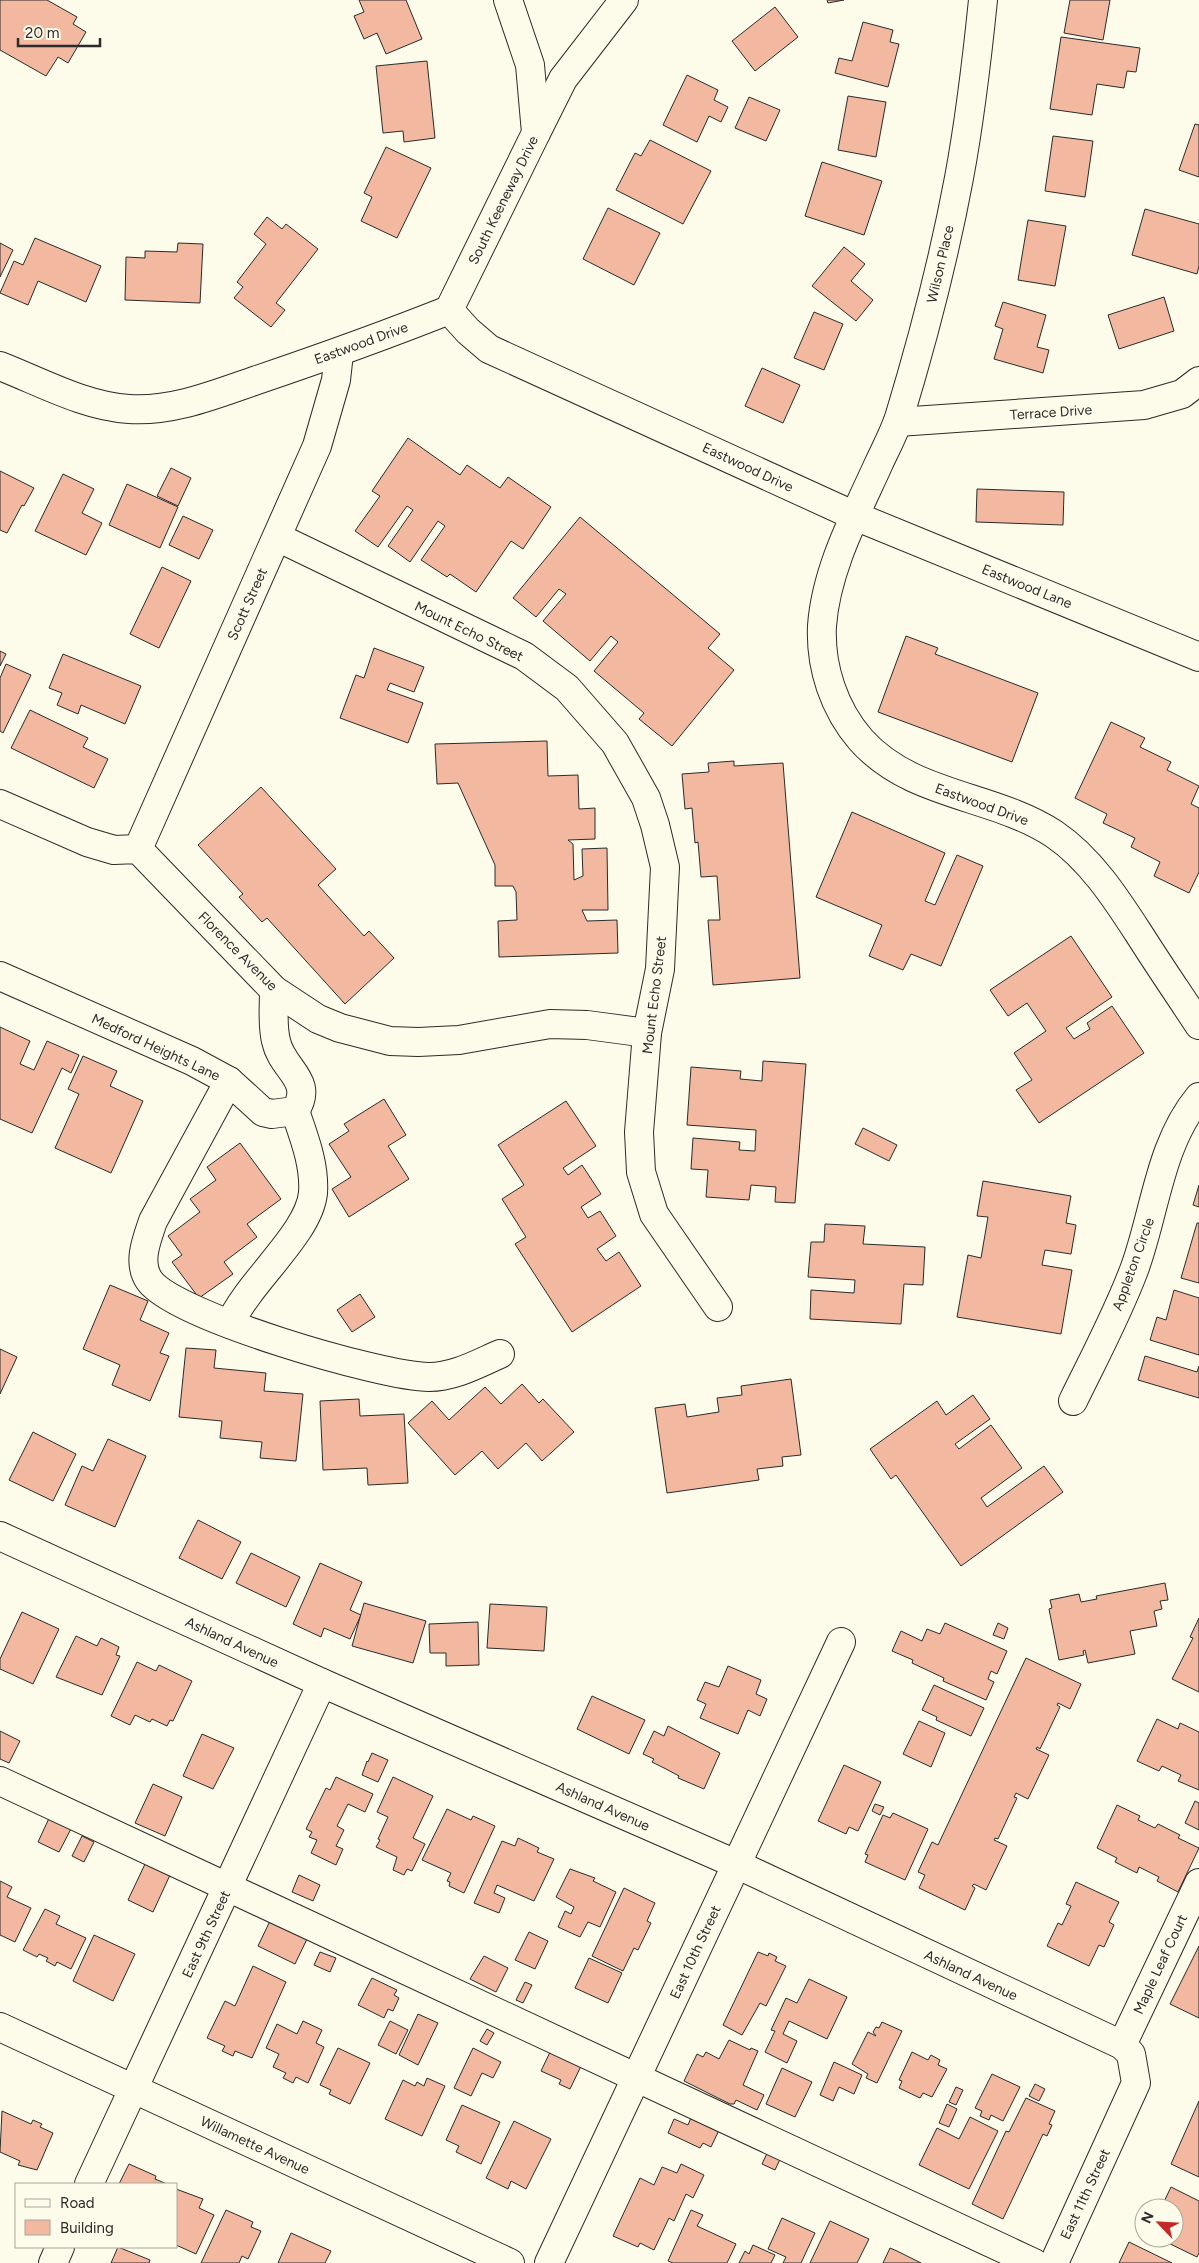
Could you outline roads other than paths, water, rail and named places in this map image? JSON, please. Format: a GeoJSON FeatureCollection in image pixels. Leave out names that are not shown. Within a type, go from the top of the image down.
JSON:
{"type":"FeatureCollection","features":[{"type":"Feature","properties":{"kind":"street","name":"South Keeneway Drive"},"geometry":{"type":"LineString","coordinates":[[449,310],[536,133],[530,65],[508,0]]}},
{"type":"Feature","properties":{"kind":"street"},"geometry":{"type":"LineString","coordinates":[[536,133],[563,79],[624,0]]}},
{"type":"Feature","properties":{"kind":"street","name":"Wilson Place"},"geometry":{"type":"LineString","coordinates":[[855,516],[898,422],[935,288],[959,178],[974,81],[983,0]]}},
{"type":"Feature","properties":{"kind":"street","name":"Eastwood Drive"},"geometry":{"type":"LineString","coordinates":[[0,366],[98,405],[137,409],[160,408],[199,400],[339,353],[449,310],[468,331],[489,349],[855,516],[828,587],[822,625],[823,657],[831,688],[843,714],[859,738],[881,760],[913,779],[1026,819],[1055,835],[1087,863],[1116,899],[1199,1025]]}},
{"type":"Feature","properties":{"kind":"street","name":"Scott Street"},"geometry":{"type":"LineString","coordinates":[[138,849],[317,446],[336,380],[339,353]]}},
{"type":"Feature","properties":{"kind":"street","name":"Terrace Drive"},"geometry":{"type":"LineString","coordinates":[[898,422],[1144,405],[1182,394],[1199,381]]}},
{"type":"Feature","properties":{"kind":"street","name":"Eastwood Lane"},"geometry":{"type":"LineString","coordinates":[[855,516],[1199,657]]}},
{"type":"Feature","properties":{"kind":"street","name":"Mount Echo Street"},"geometry":{"type":"LineString","coordinates":[[277,537],[524,656],[567,688],[615,744],[646,798],[655,825],[665,868],[660,969],[647,1033],[639,1132],[641,1172],[654,1214],[718,1307]]}},
{"type":"Feature","properties":{"kind":"street"},"geometry":{"type":"LineString","coordinates":[[0,804],[87,842],[114,850],[138,849]]}},
{"type":"Feature","properties":{"kind":"street","name":"Florence Avenue"},"geometry":{"type":"LineString","coordinates":[[138,849],[274,990],[318,1019],[340,1028],[390,1041],[418,1042],[459,1040],[550,1024],[587,1025],[647,1033]]}},
{"type":"Feature","properties":{"kind":"street","name":"Medford Heights Lane"},"geometry":{"type":"LineString","coordinates":[[0,976],[192,1061],[229,1081],[263,1112],[272,1114],[295,1111]]}},
{"type":"Feature","properties":{"kind":"street"},"geometry":{"type":"LineString","coordinates":[[230,1324],[237,1308],[250,1290],[294,1236],[306,1215],[313,1193],[311,1167],[295,1111],[302,1101],[302,1086],[280,1056],[276,1041],[274,990]]}},
{"type":"Feature","properties":{"kind":"street"},"geometry":{"type":"LineString","coordinates":[[229,1081],[153,1221],[145,1244],[143,1263],[149,1280],[171,1298],[202,1314],[315,1352],[403,1375],[430,1377],[464,1371],[500,1354]]}},
{"type":"Feature","properties":{"kind":"street","name":"Appleton Circle"},"geometry":{"type":"LineString","coordinates":[[1074,1401],[1133,1271],[1169,1154],[1181,1127],[1199,1097]]}},
{"type":"Feature","properties":{"kind":"street","name":"Ashland Avenue"},"geometry":{"type":"LineString","coordinates":[[0,1536],[322,1683],[736,1864],[1122,2045]]}},
{"type":"Feature","properties":{"kind":"street","name":"East 10th Street"},"geometry":{"type":"LineString","coordinates":[[550,2263],[841,1642]]}},
{"type":"Feature","properties":{"kind":"street","name":"East 9th Street"},"geometry":{"type":"LineString","coordinates":[[89,2183],[322,1683]]}},
{"type":"Feature","properties":{"kind":"street"},"geometry":{"type":"LineString","coordinates":[[0,1781],[1034,2263]]}},
{"type":"Feature","properties":{"kind":"street","name":"Maple Leaf Court"},"geometry":{"type":"LineString","coordinates":[[1122,2045],[1199,1883]]}},
{"type":"Feature","properties":{"kind":"street","name":"Willamette Avenue"},"geometry":{"type":"LineString","coordinates":[[0,2027],[510,2263]]}},
{"type":"Feature","properties":{"kind":"street","name":"East 11th Street"},"geometry":{"type":"LineString","coordinates":[[1054,2263],[1136,2083],[1131,2054],[1122,2045]]}},
{"type":"Feature","properties":{"kind":"street"},"geometry":{"type":"LineString","coordinates":[[53,2263],[60,2248]]}}]}
